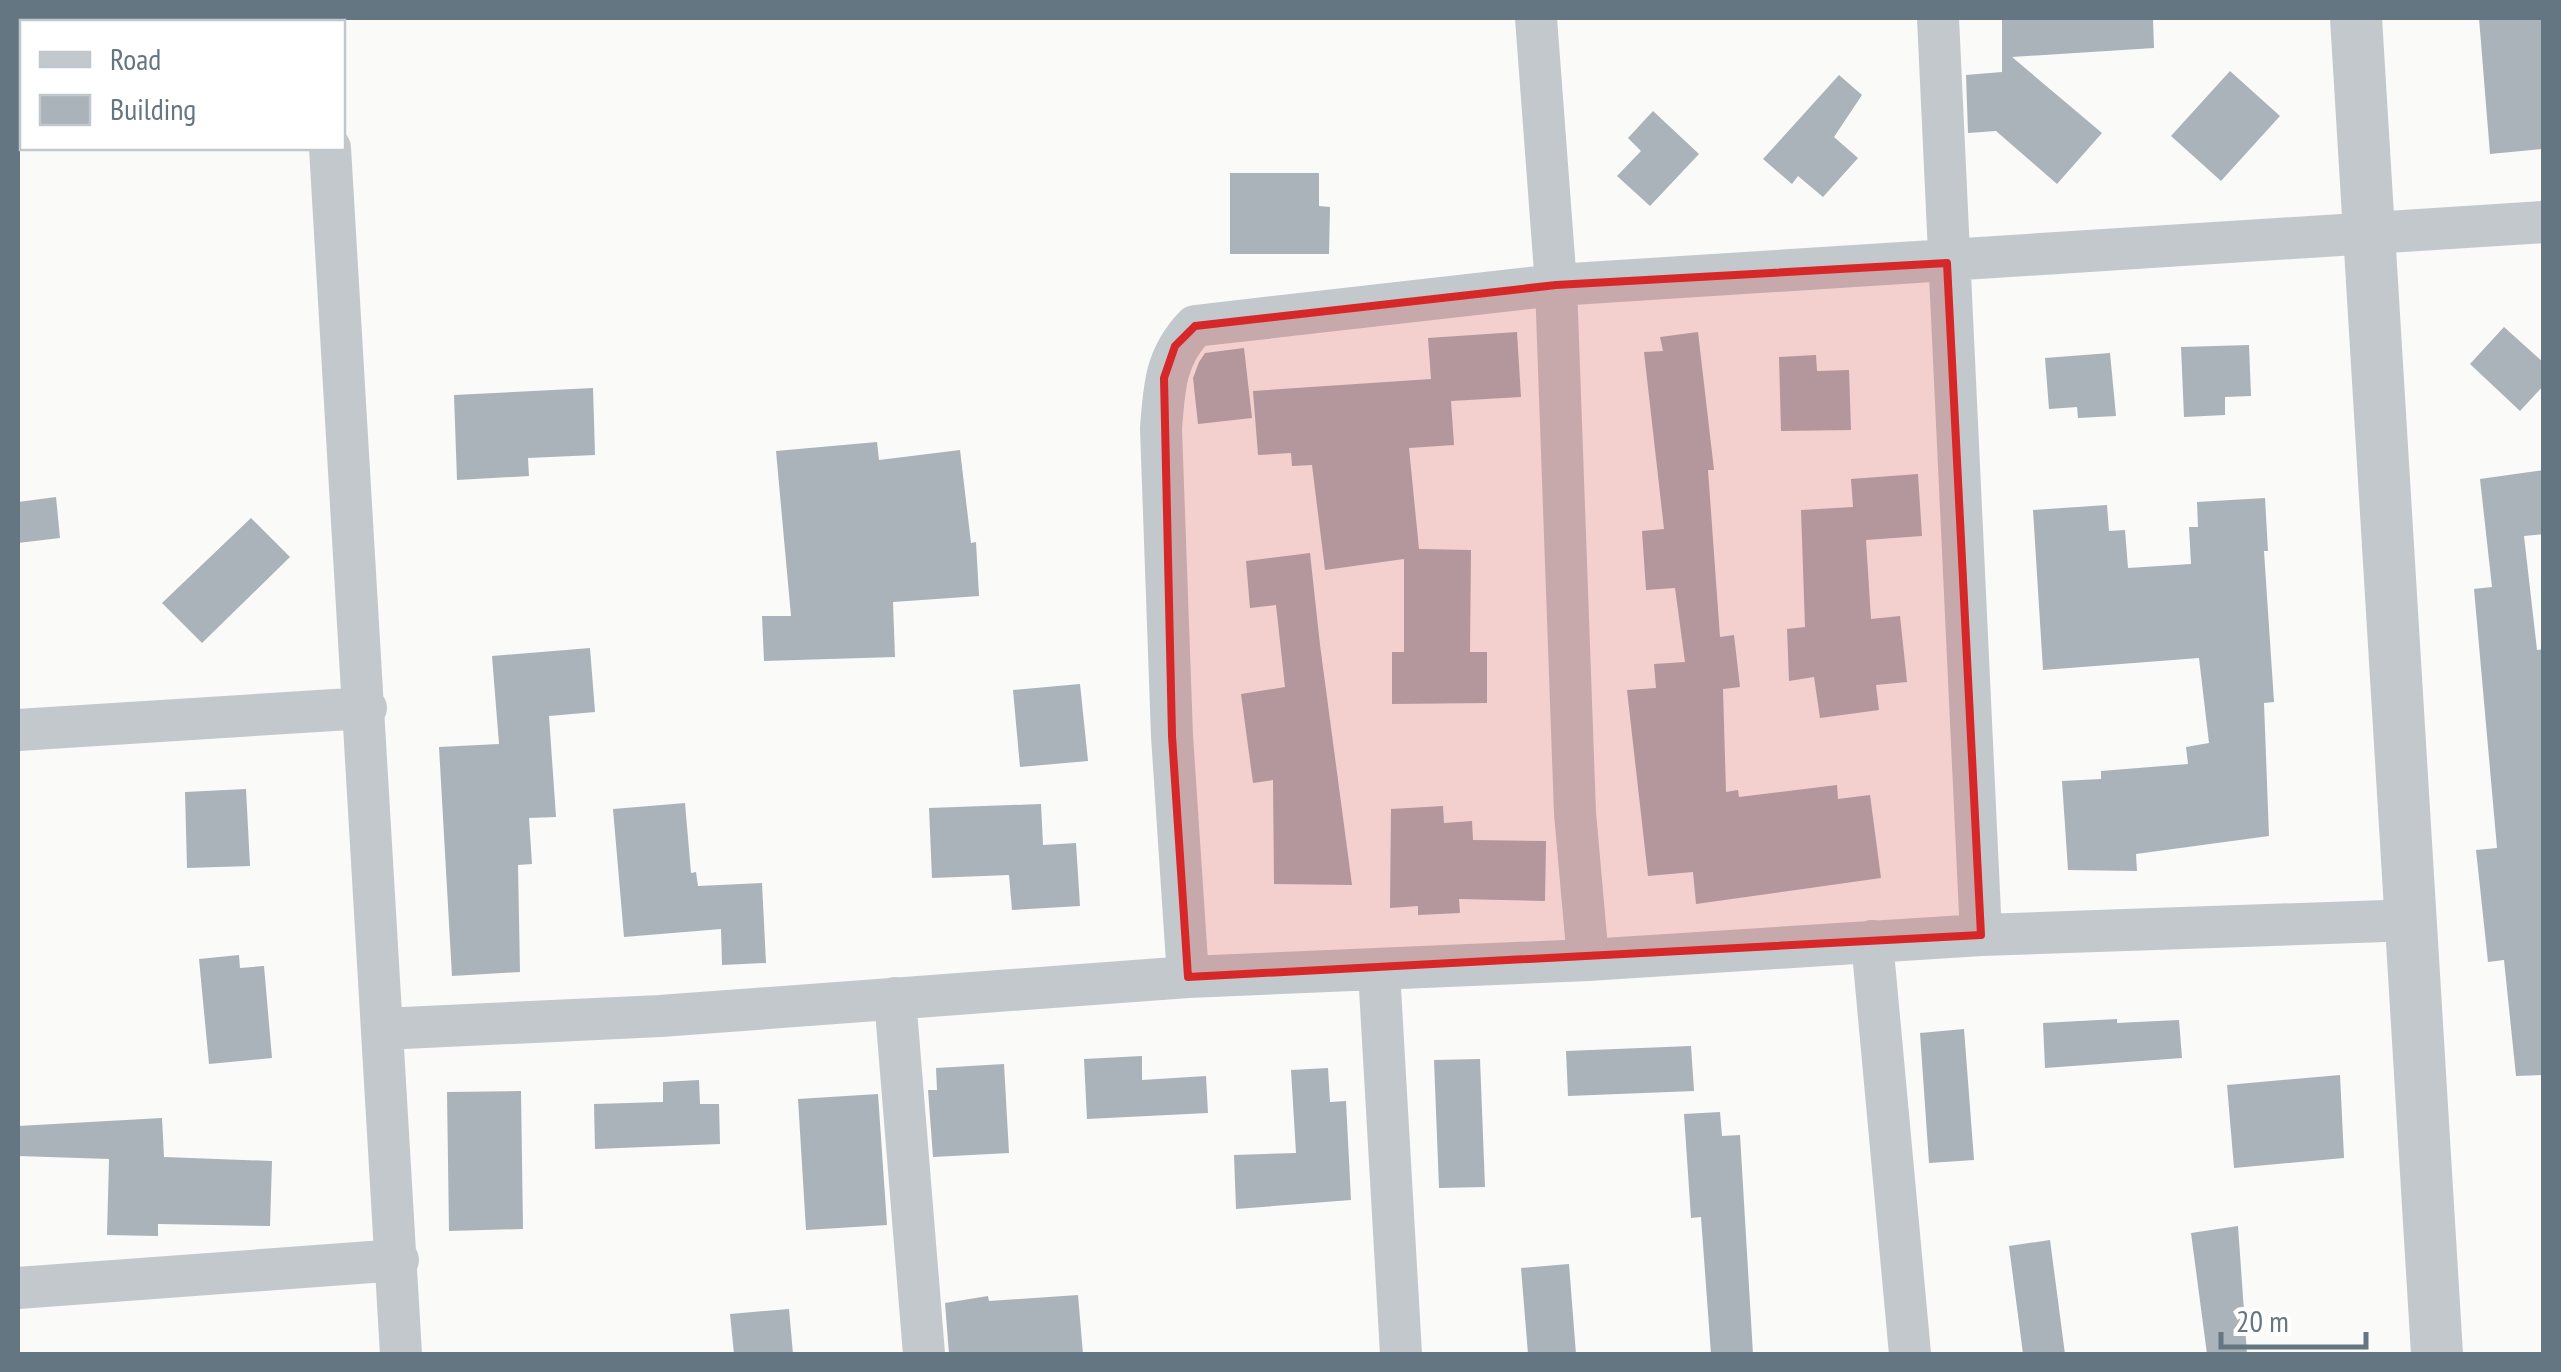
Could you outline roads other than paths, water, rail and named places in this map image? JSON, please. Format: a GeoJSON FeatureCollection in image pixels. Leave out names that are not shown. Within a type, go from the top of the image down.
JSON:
{"type":"FeatureCollection","features":[{"type":"Feature","properties":{"kind":"street"},"geometry":{"type":"LineString","coordinates":[[1536,18],[1556,285],[1574,814],[1588,960]]}},
{"type":"Feature","properties":{"kind":"street"},"geometry":{"type":"LineString","coordinates":[[1938,18],[1981,935]]}},
{"type":"Feature","properties":{"kind":"street"},"geometry":{"type":"LineString","coordinates":[[2356,18],[2414,920],[2437,1354]]}},
{"type":"Feature","properties":{"kind":"street"},"geometry":{"type":"LineString","coordinates":[[330,150],[366,708],[401,1354]]}},
{"type":"Feature","properties":{"kind":"street"},"geometry":{"type":"LineString","coordinates":[[1188,977],[1172,736],[1161,429],[1164,378],[1175,346],[1194,326],[1556,285],[2544,222]]}},
{"type":"Feature","properties":{"kind":"street"},"geometry":{"type":"LineString","coordinates":[[18,730],[366,708]]}},
{"type":"Feature","properties":{"kind":"street"},"geometry":{"type":"LineString","coordinates":[[382,1029],[660,1016],[1188,977],[1588,960],[1981,935],[2414,920]]}},
{"type":"Feature","properties":{"kind":"street"},"geometry":{"type":"LineString","coordinates":[[1872,942],[1910,1354]]}},
{"type":"Feature","properties":{"kind":"street"},"geometry":{"type":"LineString","coordinates":[[1380,970],[1400,1354]]}},
{"type":"Feature","properties":{"kind":"street"},"geometry":{"type":"LineString","coordinates":[[895,998],[924,1354]]}},
{"type":"Feature","properties":{"kind":"street"},"geometry":{"type":"LineString","coordinates":[[18,1288],[398,1260]]}}]}
